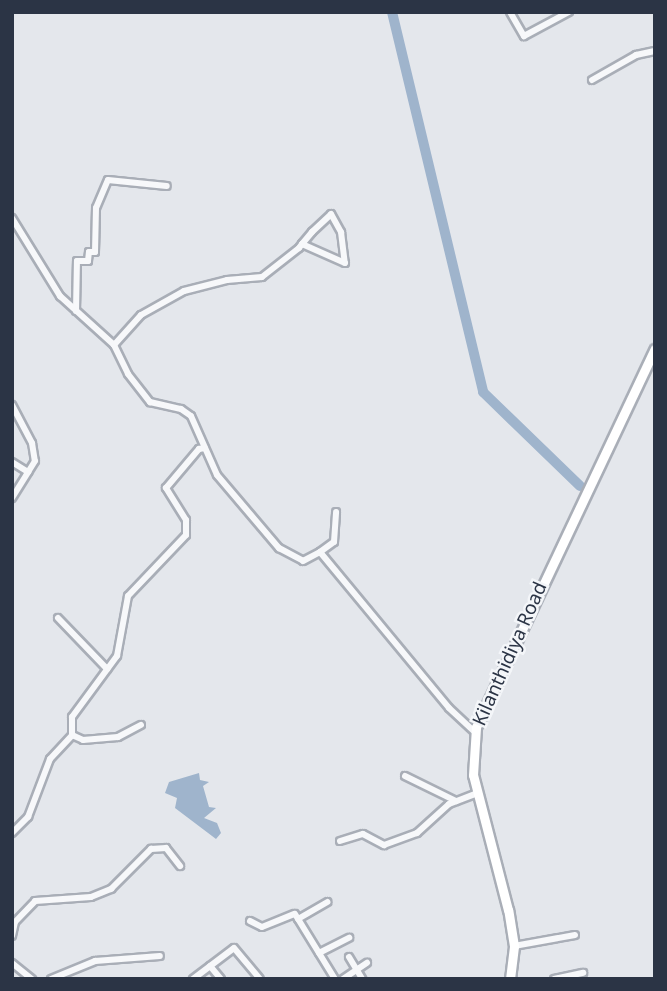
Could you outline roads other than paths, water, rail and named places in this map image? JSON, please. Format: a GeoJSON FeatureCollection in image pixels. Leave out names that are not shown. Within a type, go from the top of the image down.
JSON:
{"type":"FeatureCollection","features":[{"type":"Feature","properties":{"kind":"street"},"geometry":{"type":"LineString","coordinates":[[510,12],[524,36],[569,12]]}},
{"type":"Feature","properties":{"kind":"street"},"geometry":{"type":"LineString","coordinates":[[592,80],[636,55],[655,51]]}},
{"type":"Feature","properties":{"kind":"street"},"geometry":{"type":"LineString","coordinates":[[76,311],[77,261],[88,261],[89,252],[95,252],[96,208],[108,180],[167,186]]}},
{"type":"Feature","properties":{"kind":"street"},"geometry":{"type":"LineString","coordinates":[[114,345],[147,310],[184,291],[227,280],[262,277],[302,244],[331,214],[341,232],[345,263],[330,260],[302,244]]}},
{"type":"Feature","properties":{"kind":"street"},"geometry":{"type":"LineString","coordinates":[[12,218],[60,296],[114,345],[128,374],[150,402],[186,411],[217,475],[279,548],[303,561],[320,552],[334,542],[336,512]]}},
{"type":"Feature","properties":{"kind":"street","name":"Kilanthidiya Road"},"geometry":{"type":"LineString","coordinates":[[510,979],[514,946],[471,757],[475,732],[523,620],[655,349]]}},
{"type":"Feature","properties":{"kind":"street"},"geometry":{"type":"LineString","coordinates":[[12,405],[32,443],[35,461],[12,498]]}},
{"type":"Feature","properties":{"kind":"street"},"geometry":{"type":"LineString","coordinates":[[12,833],[28,817],[50,759],[72,736],[72,717],[107,669],[120,646],[128,596],[186,535],[186,520],[166,488],[199,449],[205,449]]}},
{"type":"Feature","properties":{"kind":"street"},"geometry":{"type":"LineString","coordinates":[[12,462],[28,472]]}},
{"type":"Feature","properties":{"kind":"street"},"geometry":{"type":"LineString","coordinates":[[320,552],[449,708],[475,732]]}},
{"type":"Feature","properties":{"kind":"street"},"geometry":{"type":"LineString","coordinates":[[58,618],[107,669]]}},
{"type":"Feature","properties":{"kind":"street"},"geometry":{"type":"LineString","coordinates":[[72,736],[83,740],[118,737],[141,725]]}},
{"type":"Feature","properties":{"kind":"street"},"geometry":{"type":"LineString","coordinates":[[405,776],[456,801]]}},
{"type":"Feature","properties":{"kind":"street"},"geometry":{"type":"LineString","coordinates":[[340,841],[363,834],[384,845],[417,833],[456,801],[478,793]]}},
{"type":"Feature","properties":{"kind":"street"},"geometry":{"type":"LineString","coordinates":[[12,936],[15,922],[35,901],[91,897],[111,889],[151,849],[166,848],[180,866]]}},
{"type":"Feature","properties":{"kind":"street"},"geometry":{"type":"LineString","coordinates":[[298,919],[327,902]]}},
{"type":"Feature","properties":{"kind":"street"},"geometry":{"type":"LineString","coordinates":[[250,921],[262,927],[291,912],[335,979]]}},
{"type":"Feature","properties":{"kind":"street"},"geometry":{"type":"LineString","coordinates":[[514,946],[575,935]]}},
{"type":"Feature","properties":{"kind":"street"},"geometry":{"type":"LineString","coordinates":[[319,953],[349,938]]}},
{"type":"Feature","properties":{"kind":"street"},"geometry":{"type":"LineString","coordinates":[[193,979],[237,948],[260,979]]}},
{"type":"Feature","properties":{"kind":"street"},"geometry":{"type":"LineString","coordinates":[[51,979],[95,961],[160,956]]}},
{"type":"Feature","properties":{"kind":"street"},"geometry":{"type":"LineString","coordinates":[[349,957],[362,979]]}},
{"type":"Feature","properties":{"kind":"street"},"geometry":{"type":"LineString","coordinates":[[12,963],[32,979]]}},
{"type":"Feature","properties":{"kind":"street"},"geometry":{"type":"LineString","coordinates":[[343,979],[367,963]]}},
{"type":"Feature","properties":{"kind":"street"},"geometry":{"type":"LineString","coordinates":[[210,966],[221,979]]}},
{"type":"Feature","properties":{"kind":"street"},"geometry":{"type":"LineString","coordinates":[[554,979],[583,973]]}},
{"type":"Feature","properties":{"kind":"water"},"geometry":{"type":"Polygon","coordinates":[[[199,773],[200,780],[209,782],[203,786],[209,807],[216,808],[204,818],[217,823],[221,833],[216,839],[175,808],[177,798],[165,793],[169,782],[199,773]]]}},
{"type":"Feature","properties":{"kind":"waterway"},"geometry":{"type":"LineString","coordinates":[[392,12],[483,392],[580,486]]}}]}
